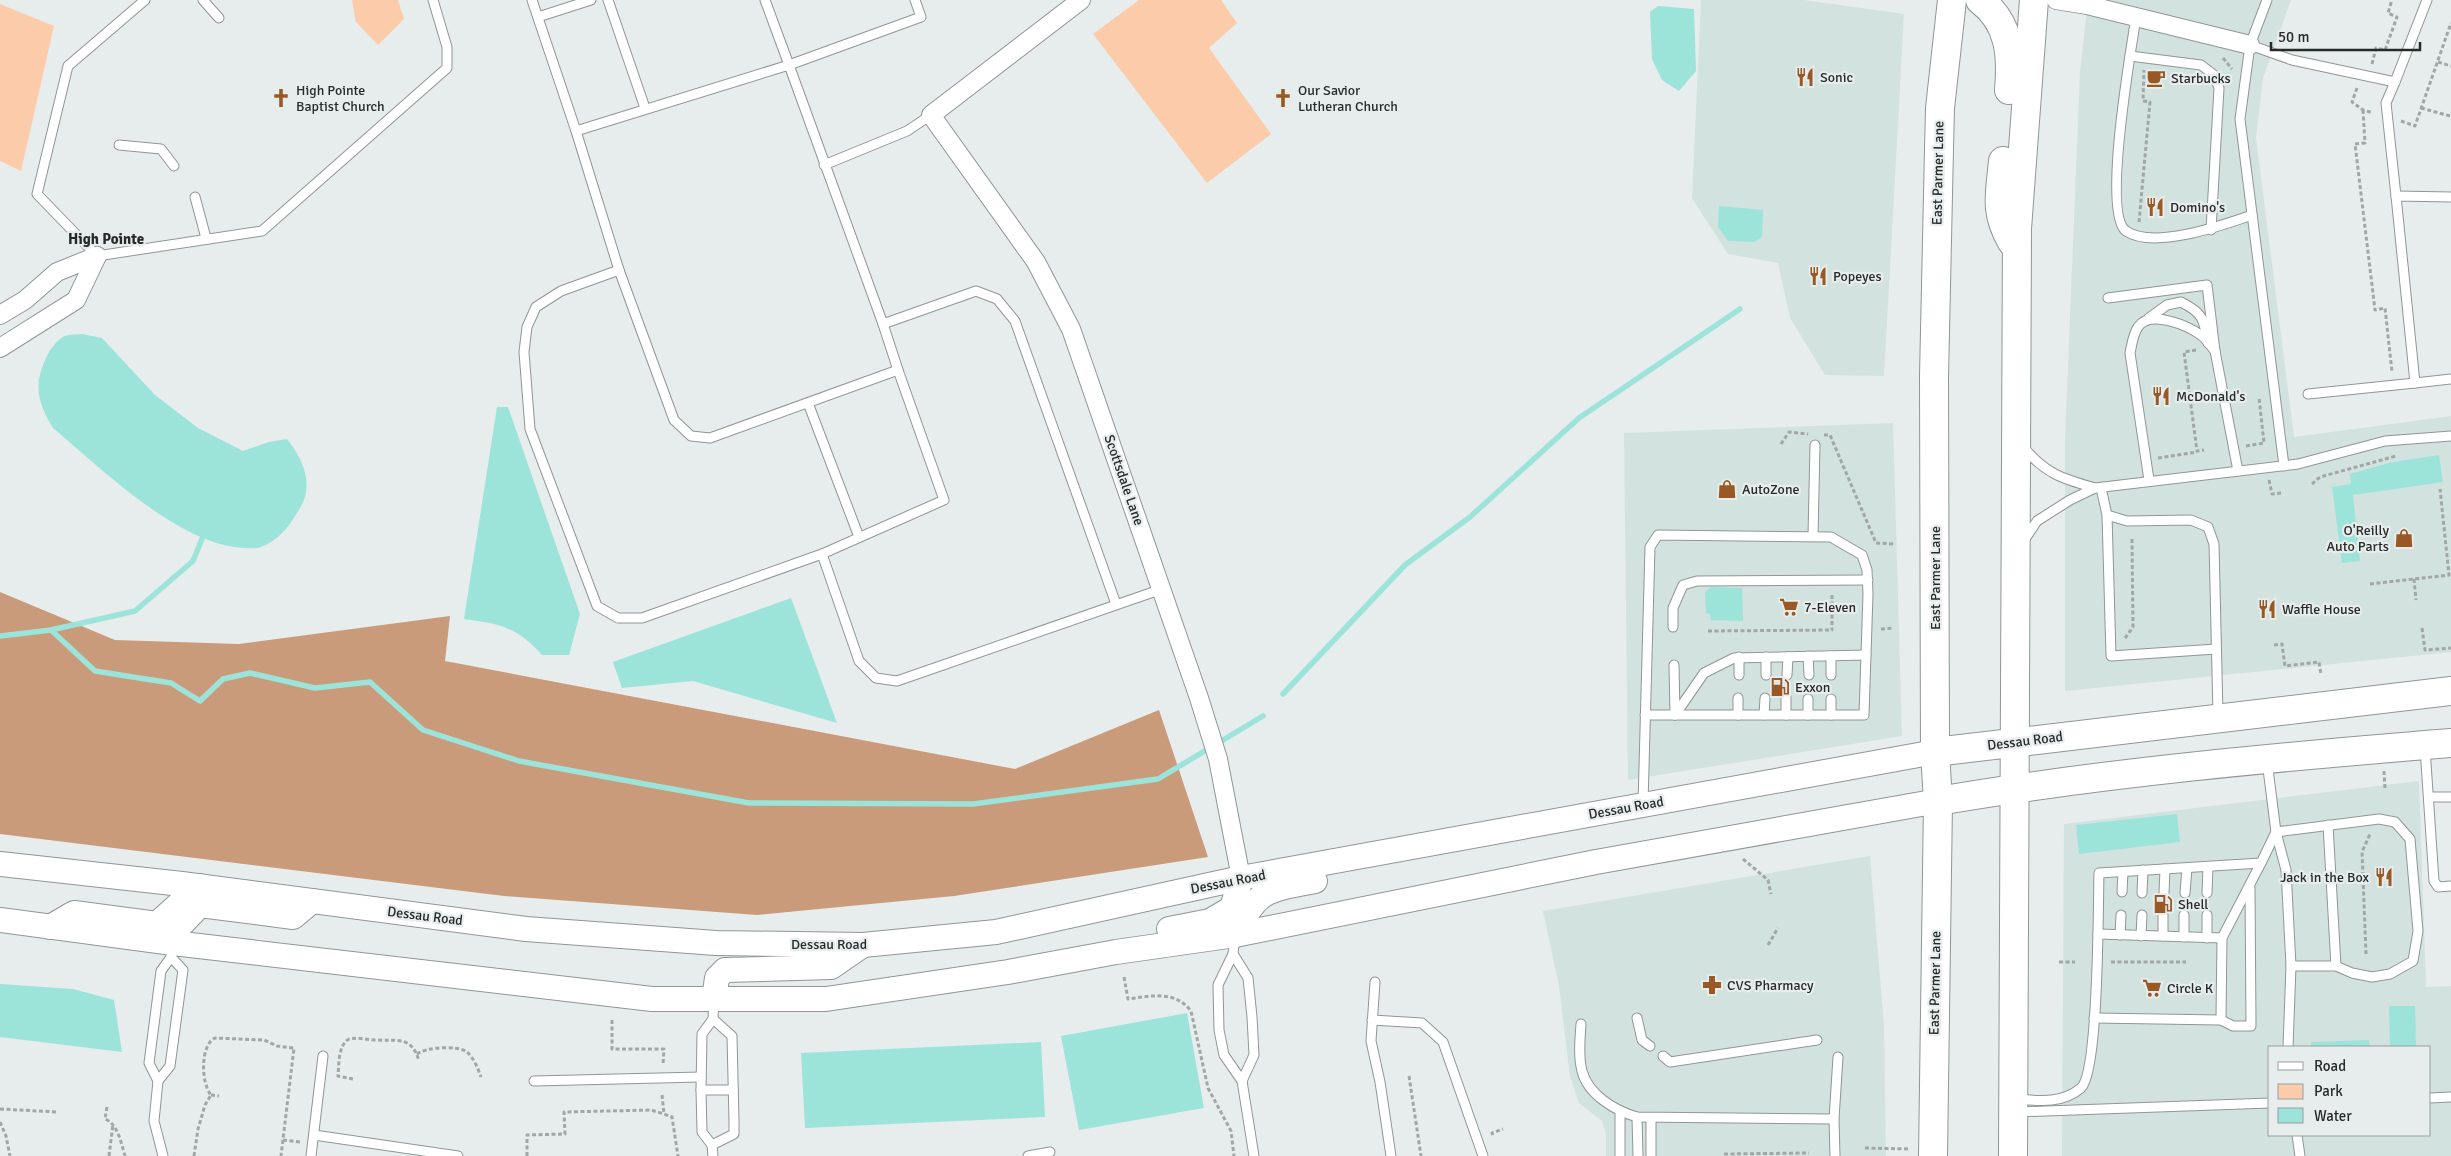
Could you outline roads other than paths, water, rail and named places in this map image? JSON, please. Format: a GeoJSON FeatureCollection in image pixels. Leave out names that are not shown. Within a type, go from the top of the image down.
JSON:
{"type":"FeatureCollection","features":[{"type":"Feature","properties":{"kind":"main road","name":"East Parmer Lane"},"geometry":{"type":"LineString","coordinates":[[1921,1152],[1938,801],[1935,752],[1934,377],[1939,141],[1940,108],[1952,0]]}},
{"type":"Feature","properties":{"kind":"main road"},"geometry":{"type":"LineString","coordinates":[[1980,0],[1990,8],[2008,40],[2010,74],[1999,207],[2002,225],[2017,250]]}},
{"type":"Feature","properties":{"kind":"main road"},"geometry":{"type":"LineString","coordinates":[[2012,1156],[2016,788],[2014,742],[2017,250],[2034,0]]}},
{"type":"Feature","properties":{"kind":"main road","name":"Dessau Road"},"geometry":{"type":"LineString","coordinates":[[0,864],[199,886],[526,929],[716,944],[863,945],[996,932],[1241,878],[1935,752],[2451,691]]}},
{"type":"Feature","properties":{"kind":"main road"},"geometry":{"type":"LineString","coordinates":[[0,920],[50,927],[172,950],[652,999],[714,1009],[826,999],[1008,972],[1116,952],[1234,944],[1596,862],[2016,788],[2267,758],[2438,744]]}},
{"type":"Feature","properties":{"kind":"main road"},"geometry":{"type":"LineString","coordinates":[[1234,944],[1249,907],[1264,894],[1275,889],[1316,881],[1350,858]]}},
{"type":"Feature","properties":{"kind":"main road"},"geometry":{"type":"LineString","coordinates":[[1116,952],[1143,934],[1210,921],[1232,908],[1241,878]]}},
{"type":"Feature","properties":{"kind":"main road"},"geometry":{"type":"LineString","coordinates":[[50,927],[74,913],[157,924],[199,886]]}},
{"type":"Feature","properties":{"kind":"main road"},"geometry":{"type":"LineString","coordinates":[[172,950],[179,927],[200,906],[293,917],[312,901]]}},
{"type":"Feature","properties":{"kind":"main road"},"geometry":{"type":"LineString","coordinates":[[714,1009],[717,978],[725,970],[831,967],[863,945]]}},
{"type":"Feature","properties":{"kind":"street"},"geometry":{"type":"LineString","coordinates":[[930,116],[1082,0]]}},
{"type":"Feature","properties":{"kind":"street"},"geometry":{"type":"LineString","coordinates":[[2056,0],[2250,45]]}},
{"type":"Feature","properties":{"kind":"street","name":"Scottsdale Lane"},"geometry":{"type":"LineString","coordinates":[[930,116],[1036,262],[1071,329],[1200,698],[1218,759],[1241,878]]}},
{"type":"Feature","properties":{"kind":"street"},"geometry":{"type":"LineString","coordinates":[[0,315],[25,300],[57,272],[97,256]]}},
{"type":"Feature","properties":{"kind":"street"},"geometry":{"type":"LineString","coordinates":[[0,348],[76,300],[97,256]]}},
{"type":"Feature","properties":{"kind":"lane"},"geometry":{"type":"LineString","coordinates":[[145,0],[68,66],[37,194],[97,256],[262,231],[447,68],[448,47],[433,0]]}},
{"type":"Feature","properties":{"kind":"lane"},"geometry":{"type":"LineString","coordinates":[[204,0],[219,18]]}},
{"type":"Feature","properties":{"kind":"lane"},"geometry":{"type":"LineString","coordinates":[[532,0],[576,131],[619,270],[674,420],[691,436],[710,438],[898,370]]}},
{"type":"Feature","properties":{"kind":"lane"},"geometry":{"type":"LineString","coordinates":[[538,17],[591,0]]}},
{"type":"Feature","properties":{"kind":"lane"},"geometry":{"type":"LineString","coordinates":[[608,0],[645,108]]}},
{"type":"Feature","properties":{"kind":"lane"},"geometry":{"type":"LineString","coordinates":[[619,270],[562,291],[536,307],[527,327],[524,352],[530,428],[597,606],[618,618],[642,618],[822,554],[944,500],[883,324],[765,0]]}},
{"type":"Feature","properties":{"kind":"lane"},"geometry":{"type":"LineString","coordinates":[[576,131],[645,108],[789,65],[921,17],[914,0]]}},
{"type":"Feature","properties":{"kind":"lane"},"geometry":{"type":"LineString","coordinates":[[2267,0],[2250,45],[2240,119],[2284,466]]}},
{"type":"Feature","properties":{"kind":"lane"},"geometry":{"type":"LineString","coordinates":[[2415,383],[2386,103],[2426,0]]}},
{"type":"Feature","properties":{"kind":"lane"},"geometry":{"type":"LineString","coordinates":[[2136,18],[2119,147],[2116,209],[2119,222],[2126,230],[2138,235],[2166,237],[2211,230],[2252,215]]}},
{"type":"Feature","properties":{"kind":"lane"},"geometry":{"type":"LineString","coordinates":[[2250,45],[2292,60],[2394,82]]}},
{"type":"Feature","properties":{"kind":"lane"},"geometry":{"type":"LineString","coordinates":[[2130,56],[2201,65],[2214,75],[2220,88],[2211,230]]}},
{"type":"Feature","properties":{"kind":"lane"},"geometry":{"type":"LineString","coordinates":[[824,165],[907,131],[930,116]]}},
{"type":"Feature","properties":{"kind":"lane"},"geometry":{"type":"LineString","coordinates":[[119,145],[162,149],[174,166]]}},
{"type":"Feature","properties":{"kind":"lane"},"geometry":{"type":"LineString","coordinates":[[2396,196],[2451,197]]}},
{"type":"Feature","properties":{"kind":"lane"},"geometry":{"type":"LineString","coordinates":[[196,197],[206,238]]}},
{"type":"Feature","properties":{"kind":"lane"},"geometry":{"type":"LineString","coordinates":[[2108,298],[2207,285],[2212,347]]}},
{"type":"Feature","properties":{"kind":"lane"},"geometry":{"type":"LineString","coordinates":[[883,324],[976,290],[997,299],[1015,321],[1116,604]]}},
{"type":"Feature","properties":{"kind":"lane"},"geometry":{"type":"LineString","coordinates":[[2149,480],[2130,353],[2133,338],[2139,326],[2167,306],[2181,302],[2196,310],[2204,321],[2212,347],[2238,471]]}},
{"type":"Feature","properties":{"kind":"lane"},"geometry":{"type":"LineString","coordinates":[[2148,318],[2162,318],[2201,335],[2212,347]]}},
{"type":"Feature","properties":{"kind":"lane"},"geometry":{"type":"LineString","coordinates":[[2308,394],[2451,379]]}},
{"type":"Feature","properties":{"kind":"lane"},"geometry":{"type":"LineString","coordinates":[[808,403],[859,537]]}},
{"type":"Feature","properties":{"kind":"lane"},"geometry":{"type":"LineString","coordinates":[[2016,436],[2035,462],[2061,478],[2098,488]]}},
{"type":"Feature","properties":{"kind":"lane"},"geometry":{"type":"LineString","coordinates":[[2015,554],[2037,521],[2070,500],[2098,488],[2149,480],[2284,466],[2385,441],[2451,436]]}},
{"type":"Feature","properties":{"kind":"lane"},"geometry":{"type":"LineString","coordinates":[[1813,536],[1815,445]]}},
{"type":"Feature","properties":{"kind":"lane"},"geometry":{"type":"LineString","coordinates":[[2098,488],[2107,515],[2112,656],[2216,649]]}},
{"type":"Feature","properties":{"kind":"lane"},"geometry":{"type":"LineString","coordinates":[[2107,515],[2127,520],[2191,520],[2208,527],[2214,544],[2218,718]]}},
{"type":"Feature","properties":{"kind":"lane"},"geometry":{"type":"LineString","coordinates":[[1643,806],[1645,715],[1650,546],[1658,534],[1831,537],[1862,555],[1868,580],[1864,715],[1645,715]]}},
{"type":"Feature","properties":{"kind":"lane"},"geometry":{"type":"LineString","coordinates":[[822,554],[859,661],[876,678],[897,680],[1162,588]]}},
{"type":"Feature","properties":{"kind":"lane"},"geometry":{"type":"LineString","coordinates":[[1673,627],[1673,608],[1683,586],[1697,581],[1868,580]]}},
{"type":"Feature","properties":{"kind":"lane"},"geometry":{"type":"LineString","coordinates":[[1675,715],[1704,673],[1739,657],[1866,655]]}},
{"type":"Feature","properties":{"kind":"lane"},"geometry":{"type":"LineString","coordinates":[[1808,656],[1809,675]]}},
{"type":"Feature","properties":{"kind":"lane"},"geometry":{"type":"LineString","coordinates":[[1831,656],[1832,675]]}},
{"type":"Feature","properties":{"kind":"lane"},"geometry":{"type":"LineString","coordinates":[[1739,657],[1739,675]]}},
{"type":"Feature","properties":{"kind":"lane"},"geometry":{"type":"LineString","coordinates":[[1766,657],[1766,675]]}},
{"type":"Feature","properties":{"kind":"lane"},"geometry":{"type":"LineString","coordinates":[[1788,657],[1788,675]]}},
{"type":"Feature","properties":{"kind":"lane"},"geometry":{"type":"LineString","coordinates":[[1674,665],[1675,715]]}},
{"type":"Feature","properties":{"kind":"lane"},"geometry":{"type":"LineString","coordinates":[[1738,698],[1738,715]]}},
{"type":"Feature","properties":{"kind":"lane"},"geometry":{"type":"LineString","coordinates":[[1764,715],[1765,698]]}},
{"type":"Feature","properties":{"kind":"lane"},"geometry":{"type":"LineString","coordinates":[[1786,698],[1786,715]]}},
{"type":"Feature","properties":{"kind":"lane"},"geometry":{"type":"LineString","coordinates":[[1808,699],[1808,715]]}},
{"type":"Feature","properties":{"kind":"lane"},"geometry":{"type":"LineString","coordinates":[[1831,699],[1831,715]]}},
{"type":"Feature","properties":{"kind":"lane"},"geometry":{"type":"LineString","coordinates":[[2438,744],[2428,798],[2434,881],[2438,887],[2451,886]]}},
{"type":"Feature","properties":{"kind":"lane"},"geometry":{"type":"LineString","coordinates":[[2267,758],[2276,832],[2286,870],[2291,966],[2288,1046]]}},
{"type":"Feature","properties":{"kind":"lane"},"geometry":{"type":"LineString","coordinates":[[2428,798],[2451,797]]}},
{"type":"Feature","properties":{"kind":"lane"},"geometry":{"type":"LineString","coordinates":[[2276,832],[2380,819],[2395,822],[2410,839],[2418,931],[2413,961],[2390,974],[2372,977],[2336,966],[2291,966]]}},
{"type":"Feature","properties":{"kind":"lane"},"geometry":{"type":"LineString","coordinates":[[2328,826],[2336,966]]}},
{"type":"Feature","properties":{"kind":"lane"},"geometry":{"type":"LineString","coordinates":[[2221,1020],[2222,938],[2276,832]]}},
{"type":"Feature","properties":{"kind":"lane"},"geometry":{"type":"LineString","coordinates":[[2013,1106],[2065,1098],[2083,1086],[2090,1064],[2094,1018],[2099,873],[2261,863]]}},
{"type":"Feature","properties":{"kind":"lane"},"geometry":{"type":"LineString","coordinates":[[2207,893],[2208,866]]}},
{"type":"Feature","properties":{"kind":"lane"},"geometry":{"type":"LineString","coordinates":[[2186,868],[2186,893]]}},
{"type":"Feature","properties":{"kind":"lane"},"geometry":{"type":"LineString","coordinates":[[2164,893],[2165,869]]}},
{"type":"Feature","properties":{"kind":"lane"},"geometry":{"type":"LineString","coordinates":[[2142,893],[2143,870]]}},
{"type":"Feature","properties":{"kind":"lane"},"geometry":{"type":"LineString","coordinates":[[2122,892],[2123,872]]}},
{"type":"Feature","properties":{"kind":"lane"},"geometry":{"type":"LineString","coordinates":[[2094,1018],[2221,1020],[2233,1026],[2251,1026],[2250,885]]}},
{"type":"Feature","properties":{"kind":"lane"},"geometry":{"type":"LineString","coordinates":[[2120,935],[2121,915]]}},
{"type":"Feature","properties":{"kind":"lane"},"geometry":{"type":"LineString","coordinates":[[2141,936],[2142,915]]}},
{"type":"Feature","properties":{"kind":"lane"},"geometry":{"type":"LineString","coordinates":[[2163,915],[2163,936]]}},
{"type":"Feature","properties":{"kind":"lane"},"geometry":{"type":"LineString","coordinates":[[2184,915],[2184,937]]}},
{"type":"Feature","properties":{"kind":"lane"},"geometry":{"type":"LineString","coordinates":[[2206,938],[2207,915]]}},
{"type":"Feature","properties":{"kind":"lane"},"geometry":{"type":"LineString","coordinates":[[2098,934],[2222,938]]}},
{"type":"Feature","properties":{"kind":"lane"},"geometry":{"type":"LineString","coordinates":[[1234,944],[1248,978],[1252,1017],[1254,1055],[1242,1081]]}},
{"type":"Feature","properties":{"kind":"lane"},"geometry":{"type":"LineString","coordinates":[[1234,944],[1218,985],[1220,1030],[1224,1055],[1242,1081],[1254,1156]]}},
{"type":"Feature","properties":{"kind":"lane"},"geometry":{"type":"LineString","coordinates":[[158,1081],[170,1066],[183,970],[172,950]]}},
{"type":"Feature","properties":{"kind":"lane"},"geometry":{"type":"LineString","coordinates":[[163,1156],[154,1121],[158,1081],[149,1063],[161,971],[172,950]]}},
{"type":"Feature","properties":{"kind":"lane"},"geometry":{"type":"LineString","coordinates":[[1375,982],[1371,1041],[1380,1082],[1391,1156]]}},
{"type":"Feature","properties":{"kind":"lane"},"geometry":{"type":"LineString","coordinates":[[713,1156],[712,1145],[702,1132],[701,1077],[702,1034],[714,1009]]}},
{"type":"Feature","properties":{"kind":"lane"},"geometry":{"type":"LineString","coordinates":[[712,1145],[734,1134],[732,1036],[714,1009]]}},
{"type":"Feature","properties":{"kind":"lane"},"geometry":{"type":"LineString","coordinates":[[1637,1018],[1642,1040],[1650,1046]]}},
{"type":"Feature","properties":{"kind":"lane"},"geometry":{"type":"LineString","coordinates":[[1372,1020],[1422,1023],[1443,1042],[1483,1156]]}},
{"type":"Feature","properties":{"kind":"lane"},"geometry":{"type":"LineString","coordinates":[[1581,1024],[1580,1050],[1584,1079],[1598,1095],[1620,1112],[1637,1117],[1651,1118],[1834,1119]]}},
{"type":"Feature","properties":{"kind":"lane"},"geometry":{"type":"LineString","coordinates":[[1663,1056],[1670,1062],[1817,1040]]}},
{"type":"Feature","properties":{"kind":"lane"},"geometry":{"type":"LineString","coordinates":[[311,1156],[323,1056]]}},
{"type":"Feature","properties":{"kind":"lane"},"geometry":{"type":"LineString","coordinates":[[1835,1156],[1834,1119],[1838,1057]]}},
{"type":"Feature","properties":{"kind":"lane"},"geometry":{"type":"LineString","coordinates":[[534,1081],[701,1077]]}},
{"type":"Feature","properties":{"kind":"lane"},"geometry":{"type":"LineString","coordinates":[[701,1090],[733,1090]]}},
{"type":"Feature","properties":{"kind":"lane"},"geometry":{"type":"LineString","coordinates":[[2431,1098],[2451,1097]]}},
{"type":"Feature","properties":{"kind":"lane"},"geometry":{"type":"LineString","coordinates":[[2013,1106],[2268,1103]]}},
{"type":"Feature","properties":{"kind":"lane"},"geometry":{"type":"LineString","coordinates":[[1620,1112],[1620,1156]]}},
{"type":"Feature","properties":{"kind":"lane"},"geometry":{"type":"LineString","coordinates":[[1637,1117],[1638,1156]]}},
{"type":"Feature","properties":{"kind":"lane"},"geometry":{"type":"LineString","coordinates":[[1651,1118],[1651,1156]]}},
{"type":"Feature","properties":{"kind":"lane"},"geometry":{"type":"LineString","coordinates":[[314,1135],[458,1156]]}},
{"type":"Feature","properties":{"kind":"lane"},"geometry":{"type":"LineString","coordinates":[[2298,1136],[2300,1156]]}},
{"type":"Feature","properties":{"kind":"lane"},"geometry":{"type":"LineString","coordinates":[[1028,1156],[1050,1152]]}},
{"type":"Feature","properties":{"kind":"water"},"geometry":{"type":"Polygon","coordinates":[[[1658,6],[1694,9],[1696,71],[1679,91],[1662,80],[1652,59],[1650,12],[1658,6]]]}},
{"type":"Feature","properties":{"kind":"water"},"geometry":{"type":"Polygon","coordinates":[[[1719,206],[1763,210],[1762,237],[1754,242],[1728,241],[1718,227],[1719,206]]]}},
{"type":"Feature","properties":{"kind":"water"},"geometry":{"type":"Polygon","coordinates":[[[82,334],[102,338],[155,395],[198,428],[243,451],[269,442],[287,439],[302,463],[305,472],[306,490],[300,508],[279,536],[261,547],[246,548],[221,544],[195,535],[169,520],[118,484],[53,428],[39,394],[42,368],[49,352],[60,339],[67,335],[82,334]]]}},
{"type":"Feature","properties":{"kind":"water"},"geometry":{"type":"Polygon","coordinates":[[[497,407],[508,407],[580,614],[569,655],[542,655],[524,638],[507,628],[464,619],[497,407]]]}},
{"type":"Feature","properties":{"kind":"water"},"geometry":{"type":"Polygon","coordinates":[[[2439,455],[2443,482],[2353,495],[2360,561],[2342,563],[2332,487],[2351,484],[2350,474],[2393,462],[2439,455]]]}},
{"type":"Feature","properties":{"kind":"water"},"geometry":{"type":"Polygon","coordinates":[[[1711,587],[1742,588],[1743,621],[1711,620],[1710,614],[1706,613],[1705,592],[1711,587]]]}},
{"type":"Feature","properties":{"kind":"water"},"geometry":{"type":"Polygon","coordinates":[[[791,598],[837,723],[693,681],[622,688],[613,662],[791,598]]]}},
{"type":"Feature","properties":{"kind":"water"},"geometry":{"type":"Polygon","coordinates":[[[2177,814],[2180,842],[2079,854],[2076,825],[2177,814]]]}},
{"type":"Feature","properties":{"kind":"water"},"geometry":{"type":"Polygon","coordinates":[[[0,984],[73,989],[114,1000],[122,1052],[0,1037],[0,984]]]}},
{"type":"Feature","properties":{"kind":"water"},"geometry":{"type":"Polygon","coordinates":[[[2389,1006],[2415,1006],[2416,1046],[2390,1046],[2389,1006]]]}},
{"type":"Feature","properties":{"kind":"water"},"geometry":{"type":"Polygon","coordinates":[[[1187,1013],[1204,1108],[1079,1130],[1061,1036],[1187,1013]]]}},
{"type":"Feature","properties":{"kind":"water"},"geometry":{"type":"Polygon","coordinates":[[[2369,1040],[2370,1046],[2311,1046],[2311,1042],[2369,1040]]]}},
{"type":"Feature","properties":{"kind":"water"},"geometry":{"type":"Polygon","coordinates":[[[1041,1042],[1045,1117],[805,1128],[801,1053],[1041,1042]]]}},
{"type":"Feature","properties":{"kind":"waterway"},"geometry":{"type":"LineString","coordinates":[[1283,694],[1405,565],[1470,517],[1579,418],[1740,309]]}},
{"type":"Feature","properties":{"kind":"waterway"},"geometry":{"type":"LineString","coordinates":[[51,630],[135,611],[193,561],[202,539]]}},
{"type":"Feature","properties":{"kind":"waterway"},"geometry":{"type":"LineString","coordinates":[[0,636],[51,630],[95,671],[171,683],[200,701],[223,679],[250,673],[315,688],[370,682],[423,730],[519,761],[749,803],[973,804],[1158,779],[1263,716]]}},
{"type":"Feature","properties":{"kind":"place","name":"Sonic"},"geometry":{"type":"Point","coordinates":[1805,77]}},
{"type":"Feature","properties":{"kind":"place","name":"Starbucks"},"geometry":{"type":"Point","coordinates":[2156,78]}},
{"type":"Feature","properties":{"kind":"place","name":"High Pointe Baptist Church"},"geometry":{"type":"Point","coordinates":[281,98]}},
{"type":"Feature","properties":{"kind":"place","name":"Our Savior Lutheran Church"},"geometry":{"type":"Point","coordinates":[1283,98]}},
{"type":"Feature","properties":{"kind":"place","name":"Domino's"},"geometry":{"type":"Point","coordinates":[2155,207]}},
{"type":"Feature","properties":{"kind":"place","name":"Popeyes"},"geometry":{"type":"Point","coordinates":[1818,276]}},
{"type":"Feature","properties":{"kind":"place","name":"McDonald's"},"geometry":{"type":"Point","coordinates":[2161,396]}},
{"type":"Feature","properties":{"kind":"place","name":"AutoZone"},"geometry":{"type":"Point","coordinates":[1727,489]}},
{"type":"Feature","properties":{"kind":"place","name":"O'Reilly Auto Parts"},"geometry":{"type":"Point","coordinates":[2404,538]}},
{"type":"Feature","properties":{"kind":"place","name":"7-Eleven"},"geometry":{"type":"Point","coordinates":[1789,607]}},
{"type":"Feature","properties":{"kind":"place","name":"Waffle House"},"geometry":{"type":"Point","coordinates":[2267,609]}},
{"type":"Feature","properties":{"kind":"place","name":"Exxon"},"geometry":{"type":"Point","coordinates":[1780,687]}},
{"type":"Feature","properties":{"kind":"place","name":"Jack in the Box"},"geometry":{"type":"Point","coordinates":[2384,877]}},
{"type":"Feature","properties":{"kind":"place","name":"Shell"},"geometry":{"type":"Point","coordinates":[2163,904]}},
{"type":"Feature","properties":{"kind":"place","name":"CVS Pharmacy"},"geometry":{"type":"Point","coordinates":[1712,985]}},
{"type":"Feature","properties":{"kind":"place","name":"Circle K"},"geometry":{"type":"Point","coordinates":[2152,988]}},
{"type":"Feature","properties":{"kind":"district","name":"High Pointe"},"geometry":{"type":"Point","coordinates":[106,239]}}]}
